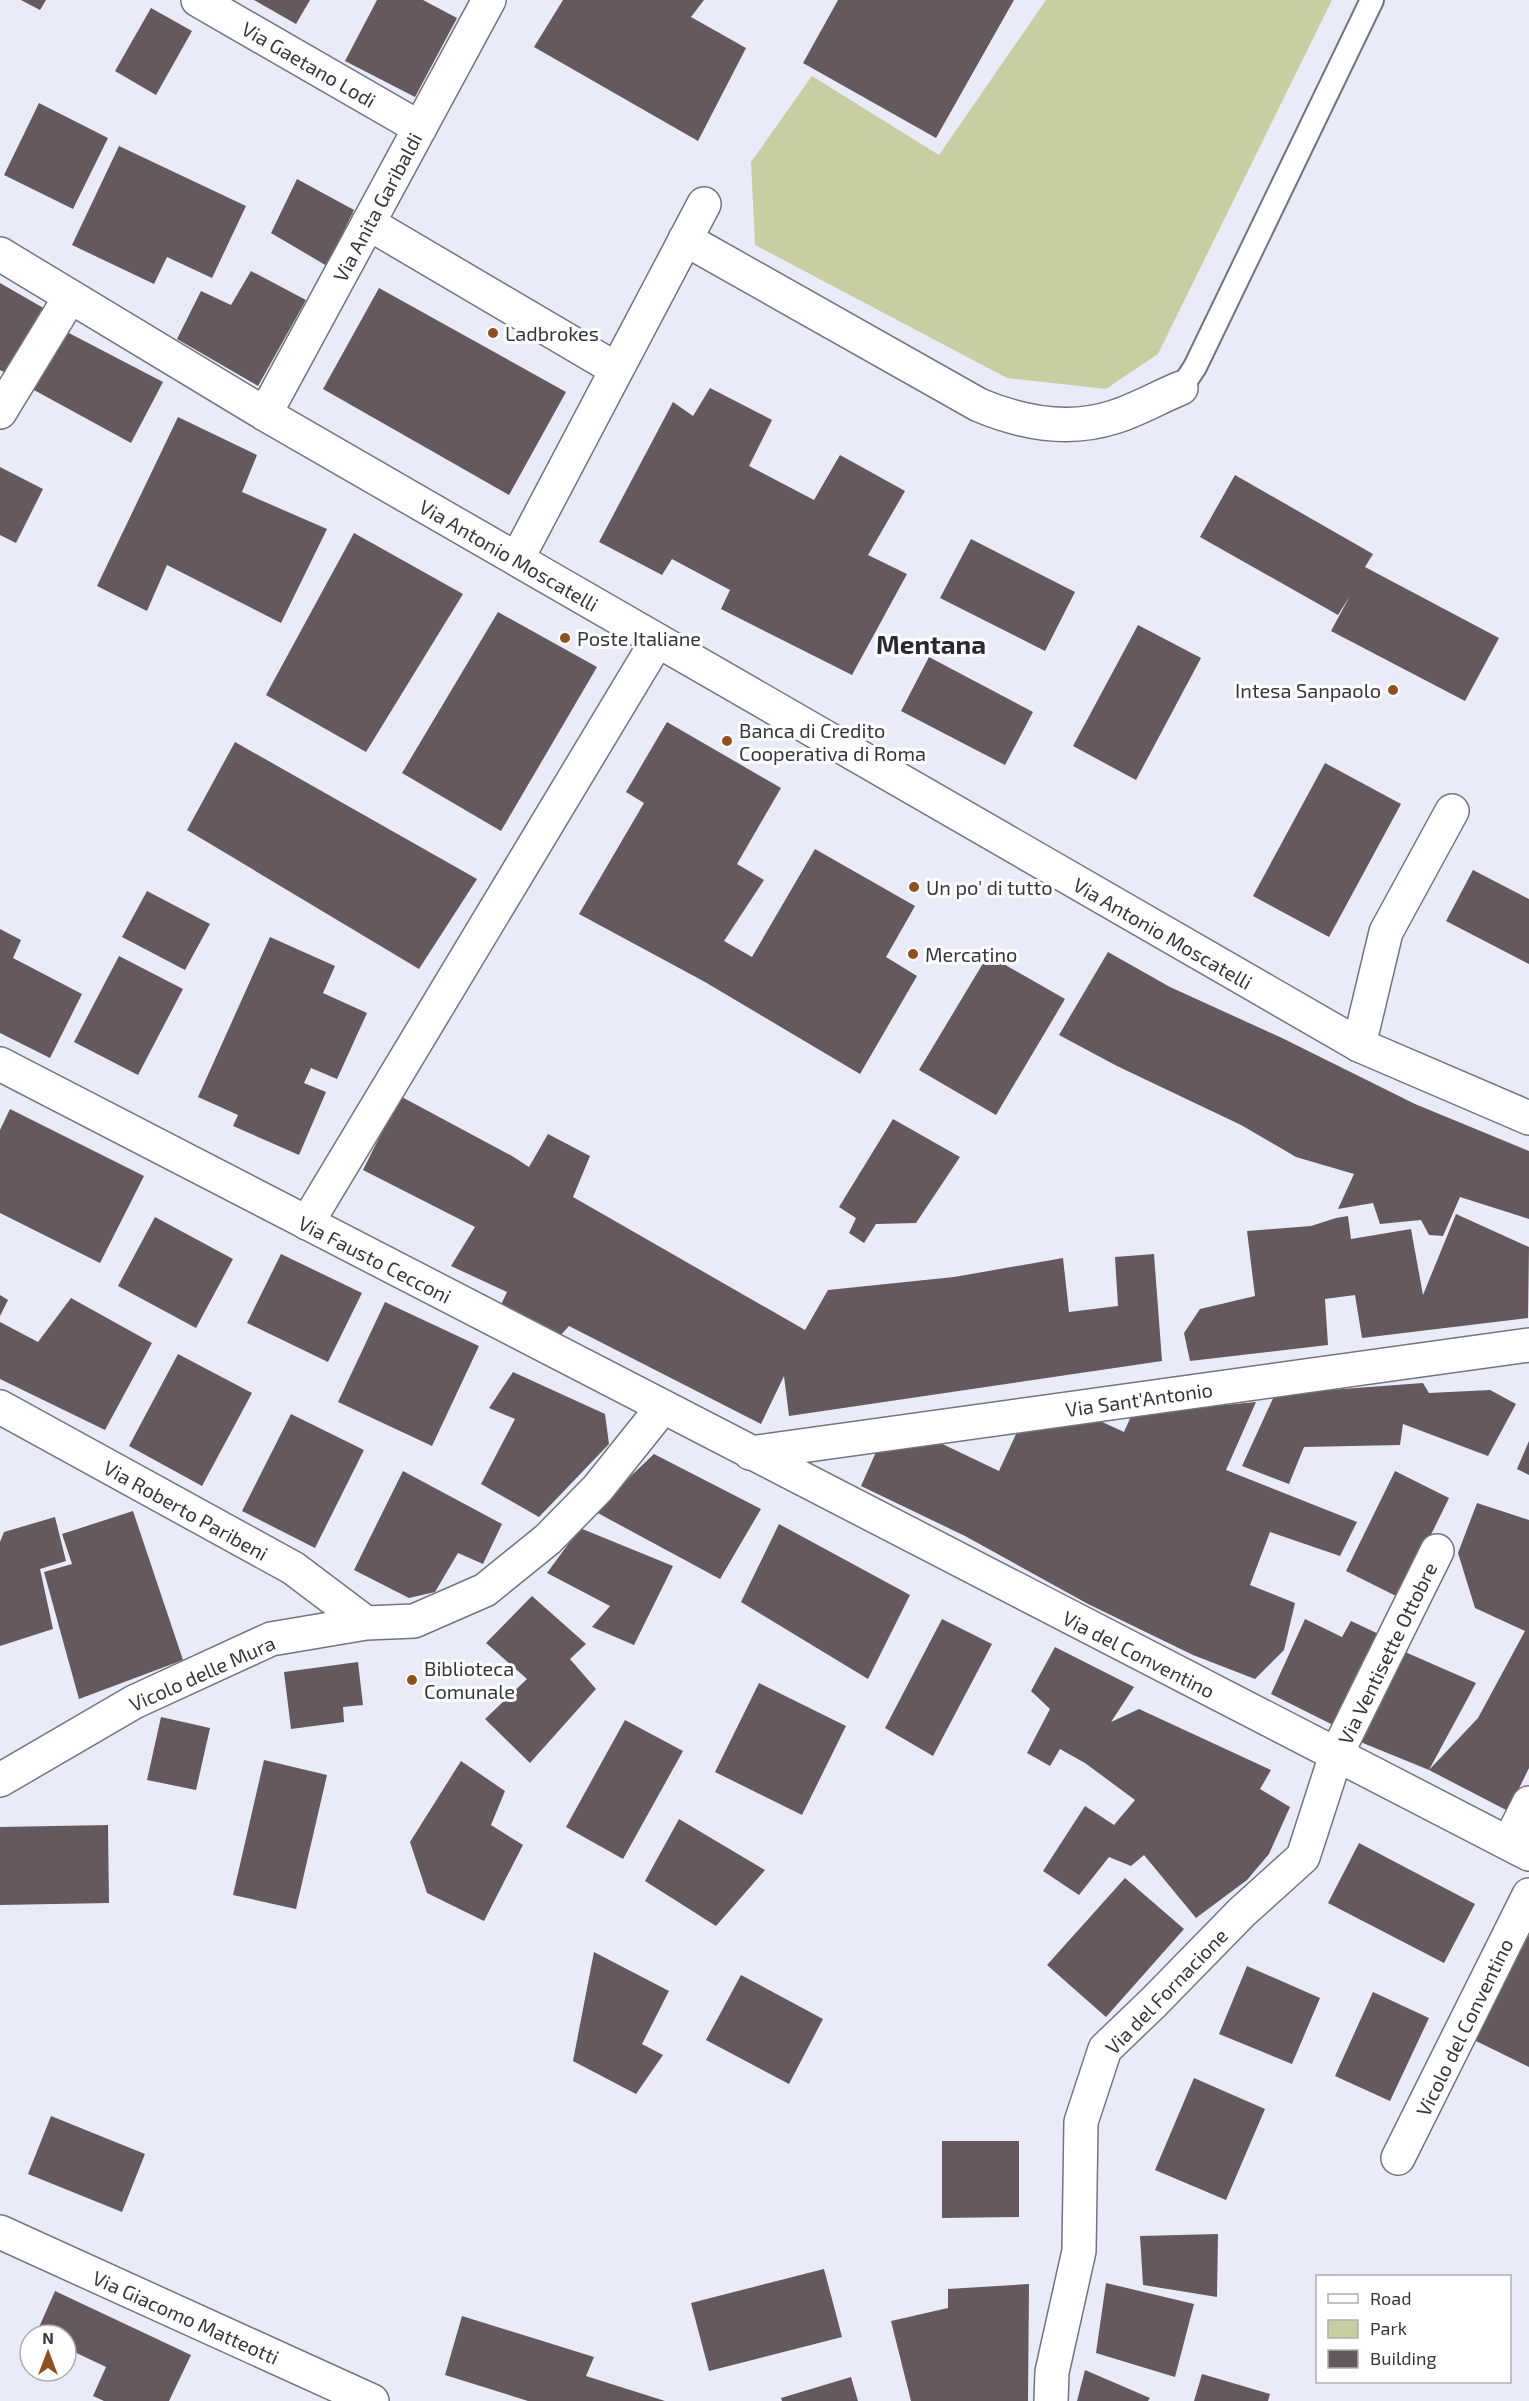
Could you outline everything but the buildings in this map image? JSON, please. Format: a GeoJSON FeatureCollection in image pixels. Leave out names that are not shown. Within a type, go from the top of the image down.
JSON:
{"type":"FeatureCollection","features":[{"type":"Feature","properties":{"kind":"street","name":"Via Gaetano Lodi"},"geometry":{"type":"LineString","coordinates":[[198,0],[420,128]]}},
{"type":"Feature","properties":{"kind":"street","name":"Via Anita Garibaldi"},"geometry":{"type":"LineString","coordinates":[[265,414],[489,0]]}},
{"type":"Feature","properties":{"kind":"street"},"geometry":{"type":"LineString","coordinates":[[517,559],[704,204]]}},
{"type":"Feature","properties":{"kind":"street"},"geometry":{"type":"LineString","coordinates":[[368,223],[616,369]]}},
{"type":"Feature","properties":{"kind":"street"},"geometry":{"type":"LineString","coordinates":[[685,239],[979,405],[1007,417],[1039,423],[1080,424],[1114,417],[1181,388]]}},
{"type":"Feature","properties":{"kind":"street","name":"Via Antonio Moscatelli"},"geometry":{"type":"LineString","coordinates":[[0,254],[265,414],[1359,1046],[1529,1118]]}},
{"type":"Feature","properties":{"kind":"street"},"geometry":{"type":"LineString","coordinates":[[0,412],[70,297]]}},
{"type":"Feature","properties":{"kind":"street"},"geometry":{"type":"LineString","coordinates":[[307,1223],[657,640]]}},
{"type":"Feature","properties":{"kind":"street"},"geometry":{"type":"LineString","coordinates":[[1359,1046],[1386,932],[1452,811]]}},
{"type":"Feature","properties":{"kind":"street","name":"Via Fausto Cecconi"},"geometry":{"type":"LineString","coordinates":[[5,1077],[307,1223],[750,1453]]}},
{"type":"Feature","properties":{"kind":"street","name":"Via Sant'Antonio"},"geometry":{"type":"LineString","coordinates":[[750,1453],[1529,1346]]}},
{"type":"Feature","properties":{"kind":"street","name":"Via Roberto Paribeni"},"geometry":{"type":"LineString","coordinates":[[0,1407],[293,1568],[366,1623]]}},
{"type":"Feature","properties":{"kind":"street","name":"Vicolo delle Mura"},"geometry":{"type":"LineString","coordinates":[[0,1780],[134,1702],[271,1639],[366,1623],[414,1621],[485,1590],[548,1539],[598,1488],[662,1408]]}},
{"type":"Feature","properties":{"kind":"street","name":"Via del Conventino"},"geometry":{"type":"LineString","coordinates":[[750,1453],[1519,1849]]}},
{"type":"Feature","properties":{"kind":"street","name":"Via Ventisette Ottobre"},"geometry":{"type":"LineString","coordinates":[[1336,1755],[1437,1551]]}},
{"type":"Feature","properties":{"kind":"street","name":"Via del Fornacione"},"geometry":{"type":"LineString","coordinates":[[1051,2401],[1052,2372],[1079,2251],[1081,2122],[1105,2049],[1242,1912],[1303,1857],[1336,1755]]}},
{"type":"Feature","properties":{"kind":"street"},"geometry":{"type":"LineString","coordinates":[[1519,1849],[1529,1803]]}},
{"type":"Feature","properties":{"kind":"street","name":"Vicolo del Conventino"},"geometry":{"type":"LineString","coordinates":[[1398,2158],[1529,1895]]}},
{"type":"Feature","properties":{"kind":"street","name":"Via Giacomo Matteotti"},"geometry":{"type":"LineString","coordinates":[[0,2232],[372,2401]]}},
{"type":"Feature","properties":{"kind":"lane"},"geometry":{"type":"LineString","coordinates":[[1181,388],[1195,367],[1372,0]]}},
{"type":"Feature","properties":{"kind":"green space"},"geometry":{"type":"Polygon","coordinates":[[[1046,0],[1332,0],[1158,354],[1106,389],[1007,378],[755,245],[751,162],[812,76],[939,155],[1046,0]]]}},
{"type":"Feature","properties":{"kind":"place","name":"Ladbrokes"},"geometry":{"type":"Point","coordinates":[493,333]}},
{"type":"Feature","properties":{"kind":"place","name":"Poste Italiane"},"geometry":{"type":"Point","coordinates":[565,638]}},
{"type":"Feature","properties":{"kind":"place","name":"Intesa Sanpaolo"},"geometry":{"type":"Point","coordinates":[1393,690]}},
{"type":"Feature","properties":{"kind":"place","name":"Banca di Credito Cooperativa di Roma"},"geometry":{"type":"Point","coordinates":[727,741]}},
{"type":"Feature","properties":{"kind":"place","name":"Un po' di tutto"},"geometry":{"type":"Point","coordinates":[914,887]}},
{"type":"Feature","properties":{"kind":"place","name":"Mercatino"},"geometry":{"type":"Point","coordinates":[913,954]}},
{"type":"Feature","properties":{"kind":"place","name":"Biblioteca Comunale"},"geometry":{"type":"Point","coordinates":[412,1680]}},
{"type":"Feature","properties":{"kind":"district","name":"Mentana"},"geometry":{"type":"Point","coordinates":[931,643]}}]}
